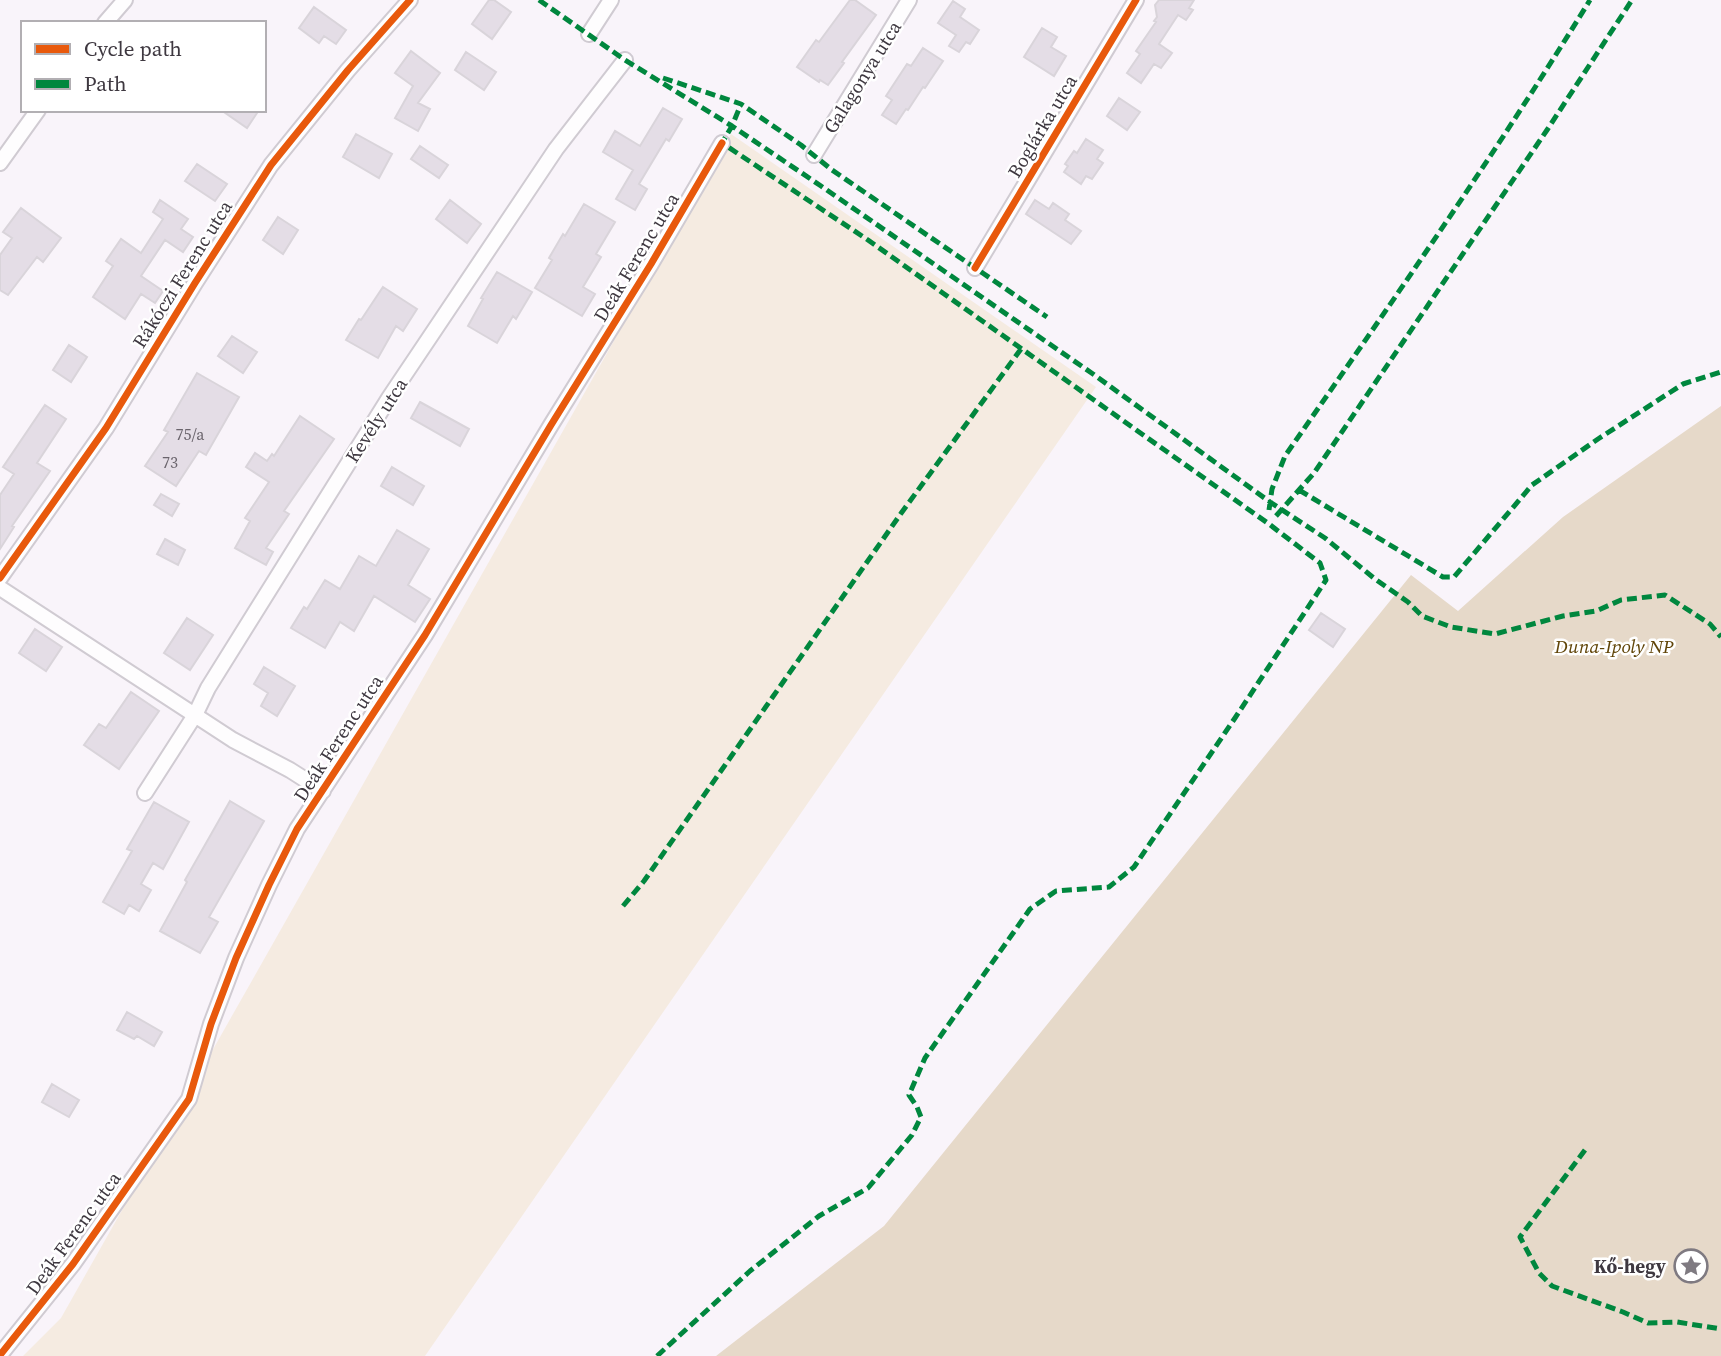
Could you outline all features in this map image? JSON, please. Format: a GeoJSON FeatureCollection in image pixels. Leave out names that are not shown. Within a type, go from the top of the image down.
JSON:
{"type":"FeatureCollection","features":[{"type":"Feature","properties":{"kind":"street"},"geometry":{"type":"LineString","coordinates":[[107,21],[125,0]]}},
{"type":"Feature","properties":{"kind":"street","name":"Rákóczi Ferenc utca"},"geometry":{"type":"LineString","coordinates":[[0,578],[106,428],[271,165],[348,70],[410,0]]}},
{"type":"Feature","properties":{"kind":"street"},"geometry":{"type":"LineString","coordinates":[[589,34],[611,0]]}},
{"type":"Feature","properties":{"kind":"street","name":"Galagonya utca"},"geometry":{"type":"LineString","coordinates":[[814,155],[909,0]]}},
{"type":"Feature","properties":{"kind":"street","name":"Boglárka utca"},"geometry":{"type":"LineString","coordinates":[[975,268],[1136,0]]}},
{"type":"Feature","properties":{"kind":"street","name":"Kevély utca"},"geometry":{"type":"LineString","coordinates":[[145,793],[389,398],[555,149],[625,60]]}},
{"type":"Feature","properties":{"kind":"street"},"geometry":{"type":"LineString","coordinates":[[0,163],[37,112]]}},
{"type":"Feature","properties":{"kind":"street","name":"Deák Ferenc utca"},"geometry":{"type":"LineString","coordinates":[[0,1355],[73,1264],[189,1099],[211,1024],[236,958],[297,830],[425,635],[722,143]]}},
{"type":"Feature","properties":{"kind":"street"},"geometry":{"type":"LineString","coordinates":[[0,588],[233,740],[323,791]]}},
{"type":"Feature","properties":{"kind":"shaded area"},"geometry":{"type":"Polygon","coordinates":[[[731,134],[1096,387],[425,1356],[23,1356],[61,1318],[731,134]]]}},
{"type":"Feature","properties":{"kind":"green space","name":"Duna-Ipoly NP"},"geometry":{"type":"Polygon","coordinates":[[[1721,406],[1721,1356],[716,1356],[884,1226],[1411,575],[1458,611],[1563,517],[1721,406]]]}},
{"type":"Feature","properties":{"kind":"building"},"geometry":{"type":"Polygon","coordinates":[[[489,0],[494,0],[511,12],[492,39],[472,24],[489,0]]]}},
{"type":"Feature","properties":{"kind":"building"},"geometry":{"type":"Polygon","coordinates":[[[850,0],[855,0],[876,15],[828,85],[797,67],[850,0]]]}},
{"type":"Feature","properties":{"kind":"building"},"geometry":{"type":"Polygon","coordinates":[[[1159,0],[1194,0],[1189,8],[1193,10],[1186,20],[1178,15],[1159,44],[1172,53],[1161,68],[1154,64],[1141,83],[1127,73],[1140,54],[1136,51],[1156,22],[1155,5],[1159,0]]]}},
{"type":"Feature","properties":{"kind":"building"},"geometry":{"type":"Polygon","coordinates":[[[953,1],[965,9],[960,17],[979,30],[970,44],[966,42],[959,52],[949,46],[956,35],[938,23],[953,1]]]}},
{"type":"Feature","properties":{"kind":"building"},"geometry":{"type":"Polygon","coordinates":[[[314,7],[346,30],[336,44],[324,36],[319,43],[299,28],[314,7]]]}},
{"type":"Feature","properties":{"kind":"building"},"geometry":{"type":"Polygon","coordinates":[[[1042,28],[1057,37],[1051,47],[1066,56],[1054,76],[1024,57],[1042,28]]]}},
{"type":"Feature","properties":{"kind":"building"},"geometry":{"type":"Polygon","coordinates":[[[923,48],[943,61],[896,124],[882,115],[892,100],[886,96],[907,64],[911,66],[923,48]]]}},
{"type":"Feature","properties":{"kind":"building"},"geometry":{"type":"Polygon","coordinates":[[[411,51],[440,73],[418,103],[430,109],[418,131],[395,118],[413,86],[395,73],[411,51]]]}},
{"type":"Feature","properties":{"kind":"building"},"geometry":{"type":"Polygon","coordinates":[[[466,52],[496,72],[484,90],[455,70],[466,52]]]}},
{"type":"Feature","properties":{"kind":"building"},"geometry":{"type":"Polygon","coordinates":[[[1119,98],[1140,112],[1127,130],[1107,116],[1119,98]]]}},
{"type":"Feature","properties":{"kind":"building"},"geometry":{"type":"Polygon","coordinates":[[[663,108],[682,119],[669,141],[666,139],[639,184],[647,189],[635,210],[616,199],[633,170],[603,152],[615,131],[640,146],[663,108]]]}},
{"type":"Feature","properties":{"kind":"building"},"geometry":{"type":"Polygon","coordinates":[[[224,112],[258,112],[247,128],[224,112]]]}},
{"type":"Feature","properties":{"kind":"building"},"geometry":{"type":"Polygon","coordinates":[[[356,134],[392,154],[379,178],[343,157],[356,134]]]}},
{"type":"Feature","properties":{"kind":"building"},"geometry":{"type":"Polygon","coordinates":[[[1086,139],[1103,150],[1097,159],[1103,163],[1092,179],[1086,176],[1081,184],[1064,172],[1068,166],[1065,164],[1074,151],[1077,153],[1086,139]]]}},
{"type":"Feature","properties":{"kind":"building"},"geometry":{"type":"Polygon","coordinates":[[[420,146],[448,165],[439,178],[411,159],[420,146]]]}},
{"type":"Feature","properties":{"kind":"building"},"geometry":{"type":"Polygon","coordinates":[[[197,164],[227,184],[215,201],[185,181],[197,164]]]}},
{"type":"Feature","properties":{"kind":"building"},"geometry":{"type":"Polygon","coordinates":[[[160,200],[188,219],[181,229],[193,237],[183,252],[165,240],[141,276],[163,291],[155,303],[141,294],[125,319],[93,297],[113,266],[106,261],[121,239],[141,253],[163,219],[153,212],[160,200]]]}},
{"type":"Feature","properties":{"kind":"building"},"geometry":{"type":"Polygon","coordinates":[[[450,200],[481,224],[467,243],[436,219],[450,200]]]}},
{"type":"Feature","properties":{"kind":"building"},"geometry":{"type":"Polygon","coordinates":[[[1035,200],[1049,209],[1053,203],[1069,214],[1065,220],[1081,231],[1071,244],[1026,214],[1035,200]]]}},
{"type":"Feature","properties":{"kind":"building"},"geometry":{"type":"Polygon","coordinates":[[[584,204],[615,222],[596,254],[601,257],[583,287],[595,294],[582,316],[535,288],[552,260],[549,258],[563,234],[565,236],[584,204]]]}},
{"type":"Feature","properties":{"kind":"building"},"geometry":{"type":"Polygon","coordinates":[[[21,208],[61,238],[43,262],[37,257],[8,295],[0,290],[0,255],[12,238],[3,232],[21,208]]]}},
{"type":"Feature","properties":{"kind":"building"},"geometry":{"type":"Polygon","coordinates":[[[278,217],[298,230],[283,254],[263,240],[278,217]]]}},
{"type":"Feature","properties":{"kind":"building"},"geometry":{"type":"Polygon","coordinates":[[[497,272],[532,292],[497,343],[468,326],[497,272]]]}},
{"type":"Feature","properties":{"kind":"building"},"geometry":{"type":"Polygon","coordinates":[[[383,287],[417,309],[403,331],[396,326],[378,358],[346,340],[383,287]]]}},
{"type":"Feature","properties":{"kind":"building"},"geometry":{"type":"Polygon","coordinates":[[[232,336],[257,352],[243,373],[218,356],[232,336]]]}},
{"type":"Feature","properties":{"kind":"building"},"geometry":{"type":"Polygon","coordinates":[[[69,345],[87,357],[71,382],[53,370],[69,345]]]}},
{"type":"Feature","properties":{"kind":"building"},"geometry":{"type":"Polygon","coordinates":[[[197,373],[239,397],[206,455],[199,451],[176,486],[145,466],[168,432],[164,430],[197,373]]]}},
{"type":"Feature","properties":{"kind":"building"},"geometry":{"type":"Polygon","coordinates":[[[420,402],[469,429],[460,446],[411,418],[420,402]]]}},
{"type":"Feature","properties":{"kind":"building"},"geometry":{"type":"Polygon","coordinates":[[[45,405],[66,419],[37,463],[50,471],[12,526],[14,527],[0,549],[0,495],[14,474],[3,467],[45,405]]]}},
{"type":"Feature","properties":{"kind":"building"},"geometry":{"type":"Polygon","coordinates":[[[300,416],[334,439],[284,511],[289,514],[266,548],[273,552],[266,565],[235,548],[250,521],[245,518],[269,482],[246,467],[255,453],[267,461],[272,454],[274,456],[300,416]]]}},
{"type":"Feature","properties":{"kind":"building"},"geometry":{"type":"Polygon","coordinates":[[[392,467],[424,486],[413,505],[381,486],[392,467]]]}},
{"type":"Feature","properties":{"kind":"building"},"geometry":{"type":"Polygon","coordinates":[[[161,494],[179,504],[172,516],[154,505],[161,494]]]}},
{"type":"Feature","properties":{"kind":"building"},"geometry":{"type":"Polygon","coordinates":[[[397,530],[429,549],[408,585],[430,599],[415,622],[374,596],[354,631],[340,622],[325,648],[291,628],[325,580],[340,589],[359,556],[376,566],[397,530]]]}},
{"type":"Feature","properties":{"kind":"building"},"geometry":{"type":"Polygon","coordinates":[[[165,539],[185,550],[178,565],[157,554],[165,539]]]}},
{"type":"Feature","properties":{"kind":"building"},"geometry":{"type":"Polygon","coordinates":[[[1321,613],[1345,629],[1333,647],[1309,630],[1321,613]]]}},
{"type":"Feature","properties":{"kind":"building"},"geometry":{"type":"Polygon","coordinates":[[[187,618],[213,635],[190,670],[164,653],[187,618]]]}},
{"type":"Feature","properties":{"kind":"building"},"geometry":{"type":"Polygon","coordinates":[[[35,629],[62,647],[46,671],[19,653],[35,629]]]}},
{"type":"Feature","properties":{"kind":"building"},"geometry":{"type":"Polygon","coordinates":[[[264,667],[295,686],[277,716],[261,706],[268,693],[254,684],[264,667]]]}},
{"type":"Feature","properties":{"kind":"building"},"geometry":{"type":"Polygon","coordinates":[[[131,692],[159,711],[119,769],[84,745],[99,724],[106,728],[131,692]]]}},
{"type":"Feature","properties":{"kind":"building"},"geometry":{"type":"Polygon","coordinates":[[[230,801],[264,821],[209,917],[218,922],[200,953],[160,931],[187,882],[185,880],[230,801]]]}},
{"type":"Feature","properties":{"kind":"building"},"geometry":{"type":"Polygon","coordinates":[[[154,802],[189,822],[163,869],[153,863],[141,884],[151,890],[139,911],[129,905],[124,914],[103,902],[132,851],[127,849],[154,802]]]}},
{"type":"Feature","properties":{"kind":"building"},"geometry":{"type":"Polygon","coordinates":[[[127,1012],[162,1032],[154,1046],[137,1036],[134,1039],[117,1030],[127,1012]]]}},
{"type":"Feature","properties":{"kind":"building"},"geometry":{"type":"Polygon","coordinates":[[[52,1084],[79,1100],[69,1117],[42,1102],[52,1084]]]}},
{"type":"Feature","properties":{"kind":"marked path"},"geometry":{"type":"LineString","coordinates":[[539,0],[625,60],[732,126],[821,186],[1093,374],[1270,502],[1325,538],[1408,602],[1422,616],[1451,627],[1495,634],[1563,616],[1596,611],[1621,600],[1665,595],[1710,624],[1721,637]]}},
{"type":"Feature","properties":{"kind":"marked path"},"geometry":{"type":"LineString","coordinates":[[1269,510],[1272,489],[1285,456],[1479,173],[1590,0]]}},
{"type":"Feature","properties":{"kind":"marked path"},"geometry":{"type":"LineString","coordinates":[[1276,516],[1314,473],[1632,0]]}},
{"type":"Feature","properties":{"kind":"marked path"},"geometry":{"type":"LineString","coordinates":[[663,78],[741,104],[832,170],[1047,317]]}},
{"type":"Feature","properties":{"kind":"marked path"},"geometry":{"type":"LineString","coordinates":[[657,1356],[750,1271],[819,1216],[868,1188],[912,1135],[921,1117],[909,1095],[925,1058],[1030,909],[1056,891],[1109,887],[1134,867],[1326,580],[1320,563],[1269,524],[868,240],[722,143],[741,104]]}},
{"type":"Feature","properties":{"kind":"marked path"},"geometry":{"type":"LineString","coordinates":[[623,906],[644,881],[902,512],[1021,349]]}},
{"type":"Feature","properties":{"kind":"marked path"},"geometry":{"type":"LineString","coordinates":[[1299,490],[1443,577],[1454,577],[1532,485],[1683,384],[1721,372]]}},
{"type":"Feature","properties":{"kind":"marked path"},"geometry":{"type":"LineString","coordinates":[[1585,1150],[1520,1237],[1539,1273],[1552,1286],[1648,1323],[1677,1322],[1721,1329]]}},
{"type":"Feature","properties":{"kind":"cycle path"},"geometry":{"type":"LineString","coordinates":[[0,578],[106,428],[271,165],[348,70],[410,0]]}},
{"type":"Feature","properties":{"kind":"cycle path"},"geometry":{"type":"LineString","coordinates":[[975,268],[1136,0]]}},
{"type":"Feature","properties":{"kind":"cycle path"},"geometry":{"type":"LineString","coordinates":[[0,1355],[73,1264],[189,1099],[211,1024],[236,958],[297,829],[425,635],[722,143]]}},
{"type":"Feature","properties":{"kind":"place","name":"Kő-hegy"},"geometry":{"type":"Point","coordinates":[1691,1266]}}]}
